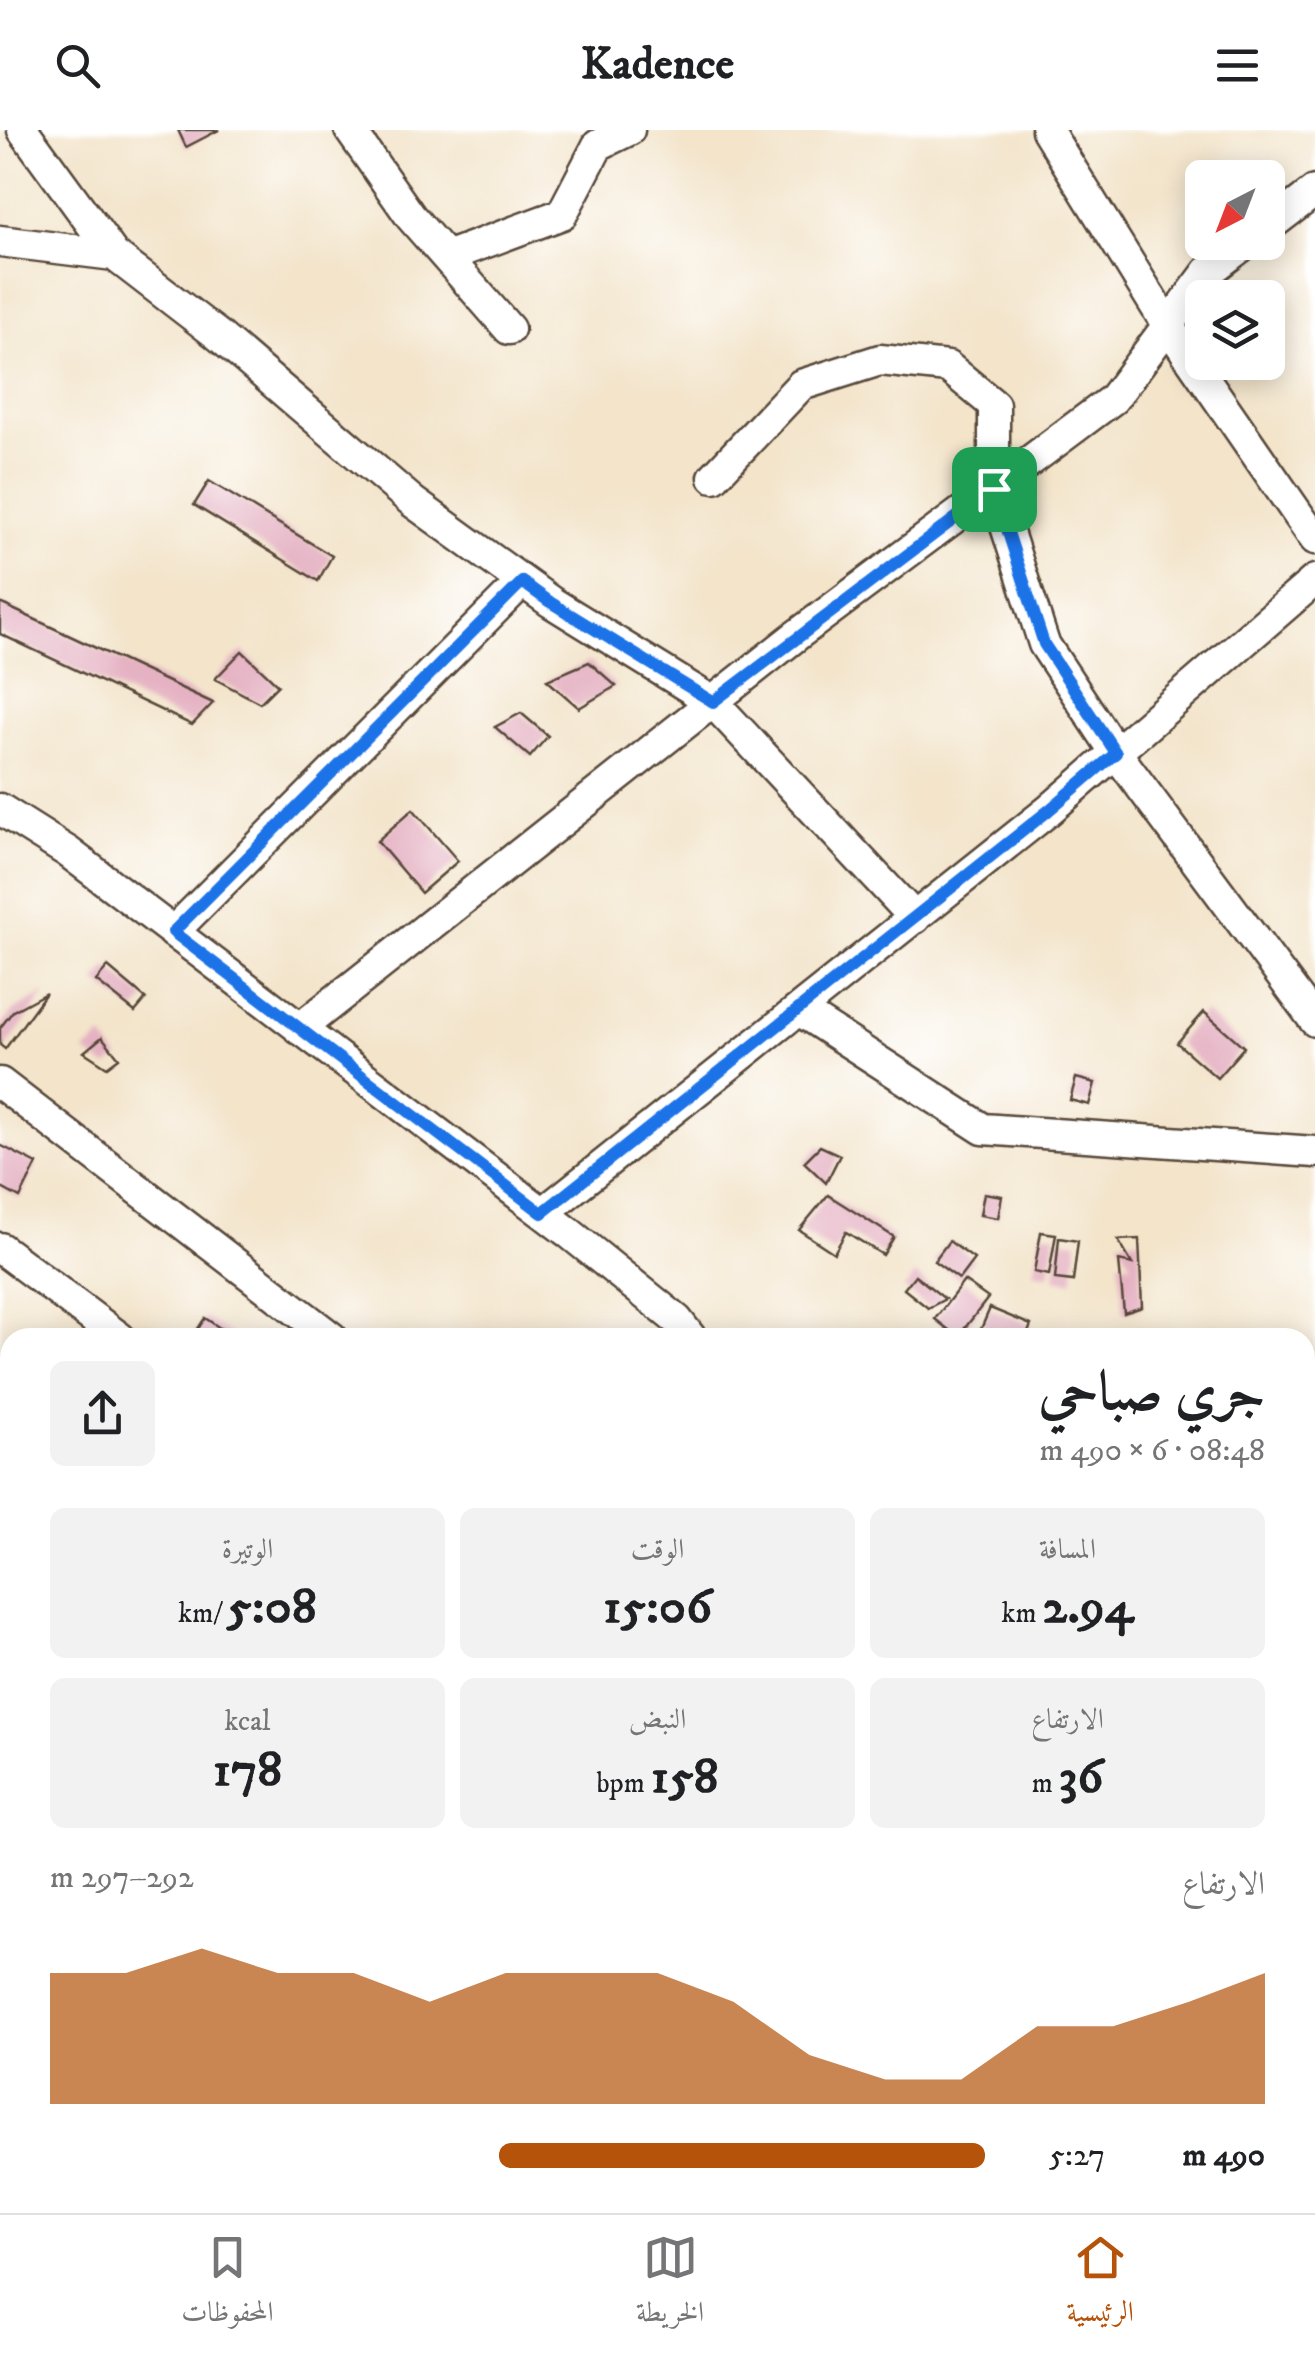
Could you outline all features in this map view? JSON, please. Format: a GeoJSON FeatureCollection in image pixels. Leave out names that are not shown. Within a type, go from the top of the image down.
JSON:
{"type":"FeatureCollection","features":[{"type":"Feature","properties":{"kind":"street"},"geometry":{"type":"LineString","coordinates":[[23,130],[114,256],[218,335],[414,502],[550,602],[713,702],[914,918]]}},
{"type":"Feature","properties":{"kind":"street"},"geometry":{"type":"LineString","coordinates":[[350,130],[411,218],[509,329]]}},
{"type":"Feature","properties":{"kind":"street"},"geometry":{"type":"LineString","coordinates":[[446,258],[562,214],[598,145],[629,130]]}},
{"type":"Feature","properties":{"kind":"street"},"geometry":{"type":"LineString","coordinates":[[1047,130],[1168,326],[1315,539]]}},
{"type":"Feature","properties":{"kind":"street"},"geometry":{"type":"LineString","coordinates":[[1285,214],[1315,191]]}},
{"type":"Feature","properties":{"kind":"street"},"geometry":{"type":"LineString","coordinates":[[0,241],[114,256]]}},
{"type":"Feature","properties":{"kind":"street"},"geometry":{"type":"LineString","coordinates":[[300,1029],[713,702],[1114,400],[1208,272],[1224,260]]}},
{"type":"Feature","properties":{"kind":"street"},"geometry":{"type":"LineString","coordinates":[[714,477],[800,385],[880,360],[948,367],[994,405],[994,489],[1044,644],[1116,753],[1315,1020]]}},
{"type":"Feature","properties":{"kind":"street"},"geometry":{"type":"LineString","coordinates":[[542,1213],[1116,753],[1315,580]]}},
{"type":"Feature","properties":{"kind":"street"},"geometry":{"type":"LineString","coordinates":[[173,932],[522,582]]}},
{"type":"Feature","properties":{"kind":"street"},"geometry":{"type":"LineString","coordinates":[[0,809],[68,852],[542,1213],[683,1328]]}},
{"type":"Feature","properties":{"kind":"street"},"geometry":{"type":"LineString","coordinates":[[799,1010],[983,1129],[1315,1152]]}},
{"type":"Feature","properties":{"kind":"street"},"geometry":{"type":"LineString","coordinates":[[0,1083],[319,1328]]}},
{"type":"Feature","properties":{"kind":"street"},"geometry":{"type":"LineString","coordinates":[[0,1248],[107,1328]]}},
{"type":"Feature","properties":{"kind":"building"},"geometry":{"type":"Polygon","coordinates":[[[178,130],[219,130],[186,147],[178,130]]]}},
{"type":"Feature","properties":{"kind":"building"},"geometry":{"type":"Polygon","coordinates":[[[209,481],[332,556],[318,581],[194,505],[209,481]]]}},
{"type":"Feature","properties":{"kind":"building"},"geometry":{"type":"Polygon","coordinates":[[[0,603],[213,703],[192,725],[0,634],[0,603]]]}},
{"type":"Feature","properties":{"kind":"building"},"geometry":{"type":"Polygon","coordinates":[[[242,651],[278,685],[260,703],[215,679],[242,651]]]}},
{"type":"Feature","properties":{"kind":"building"},"geometry":{"type":"Polygon","coordinates":[[[589,662],[616,686],[579,708],[547,680],[589,662]]]}},
{"type":"Feature","properties":{"kind":"building"},"geometry":{"type":"Polygon","coordinates":[[[521,713],[548,736],[530,757],[495,727],[521,713]]]}},
{"type":"Feature","properties":{"kind":"building"},"geometry":{"type":"Polygon","coordinates":[[[413,809],[458,861],[421,893],[377,841],[413,809]]]}},
{"type":"Feature","properties":{"kind":"building"},"geometry":{"type":"Polygon","coordinates":[[[108,967],[146,999],[135,1012],[96,981],[108,967]]]}},
{"type":"Feature","properties":{"kind":"building"},"geometry":{"type":"Polygon","coordinates":[[[46,993],[5,1049],[0,1045],[0,1028],[13,1011],[46,993]]]}},
{"type":"Feature","properties":{"kind":"building"},"geometry":{"type":"Polygon","coordinates":[[[1204,1012],[1244,1047],[1217,1078],[1177,1043],[1204,1012]]]}},
{"type":"Feature","properties":{"kind":"building"},"geometry":{"type":"Polygon","coordinates":[[[102,1037],[119,1058],[107,1067],[84,1052],[102,1037]]]}},
{"type":"Feature","properties":{"kind":"building"},"geometry":{"type":"Polygon","coordinates":[[[1076,1078],[1095,1083],[1089,1105],[1070,1100],[1076,1078]]]}},
{"type":"Feature","properties":{"kind":"building"},"geometry":{"type":"Polygon","coordinates":[[[0,1145],[37,1164],[20,1198],[0,1187],[0,1145]]]}},
{"type":"Feature","properties":{"kind":"building"},"geometry":{"type":"Polygon","coordinates":[[[820,1146],[840,1155],[826,1183],[804,1162],[820,1146]]]}},
{"type":"Feature","properties":{"kind":"building"},"geometry":{"type":"Polygon","coordinates":[[[984,1193],[1002,1196],[998,1218],[980,1215],[984,1193]]]}},
{"type":"Feature","properties":{"kind":"building"},"geometry":{"type":"Polygon","coordinates":[[[828,1195],[894,1237],[883,1255],[846,1232],[834,1253],[799,1230],[828,1195]]]}},
{"type":"Feature","properties":{"kind":"building"},"geometry":{"type":"Polygon","coordinates":[[[1041,1232],[1056,1234],[1049,1275],[1034,1272],[1041,1232]]]}},
{"type":"Feature","properties":{"kind":"building"},"geometry":{"type":"Polygon","coordinates":[[[1059,1238],[1078,1241],[1073,1281],[1055,1279],[1059,1238]]]}},
{"type":"Feature","properties":{"kind":"building"},"geometry":{"type":"Polygon","coordinates":[[[1139,1239],[1142,1307],[1124,1313],[1119,1261],[1132,1264],[1118,1240],[1139,1239]]]}},
{"type":"Feature","properties":{"kind":"building"},"geometry":{"type":"Polygon","coordinates":[[[949,1241],[974,1259],[959,1279],[934,1261],[949,1241]]]}},
{"type":"Feature","properties":{"kind":"building"},"geometry":{"type":"Polygon","coordinates":[[[915,1275],[945,1299],[928,1308],[904,1289],[915,1275]]]}},
{"type":"Feature","properties":{"kind":"building"},"geometry":{"type":"Polygon","coordinates":[[[964,1281],[988,1298],[965,1328],[946,1328],[935,1319],[964,1281]]]}},
{"type":"Feature","properties":{"kind":"building"},"geometry":{"type":"Polygon","coordinates":[[[990,1308],[1031,1325],[1030,1328],[981,1328],[990,1308]]]}},
{"type":"Feature","properties":{"kind":"building"},"geometry":{"type":"Polygon","coordinates":[[[205,1318],[220,1328],[198,1328],[205,1318]]]}},
{"type":"Feature","properties":{"kind":"route"},"geometry":{"type":"LineString","coordinates":[[994,489],[1044,644],[1116,753],[542,1213],[173,932],[522,582],[713,702],[994,489]]}}]}
